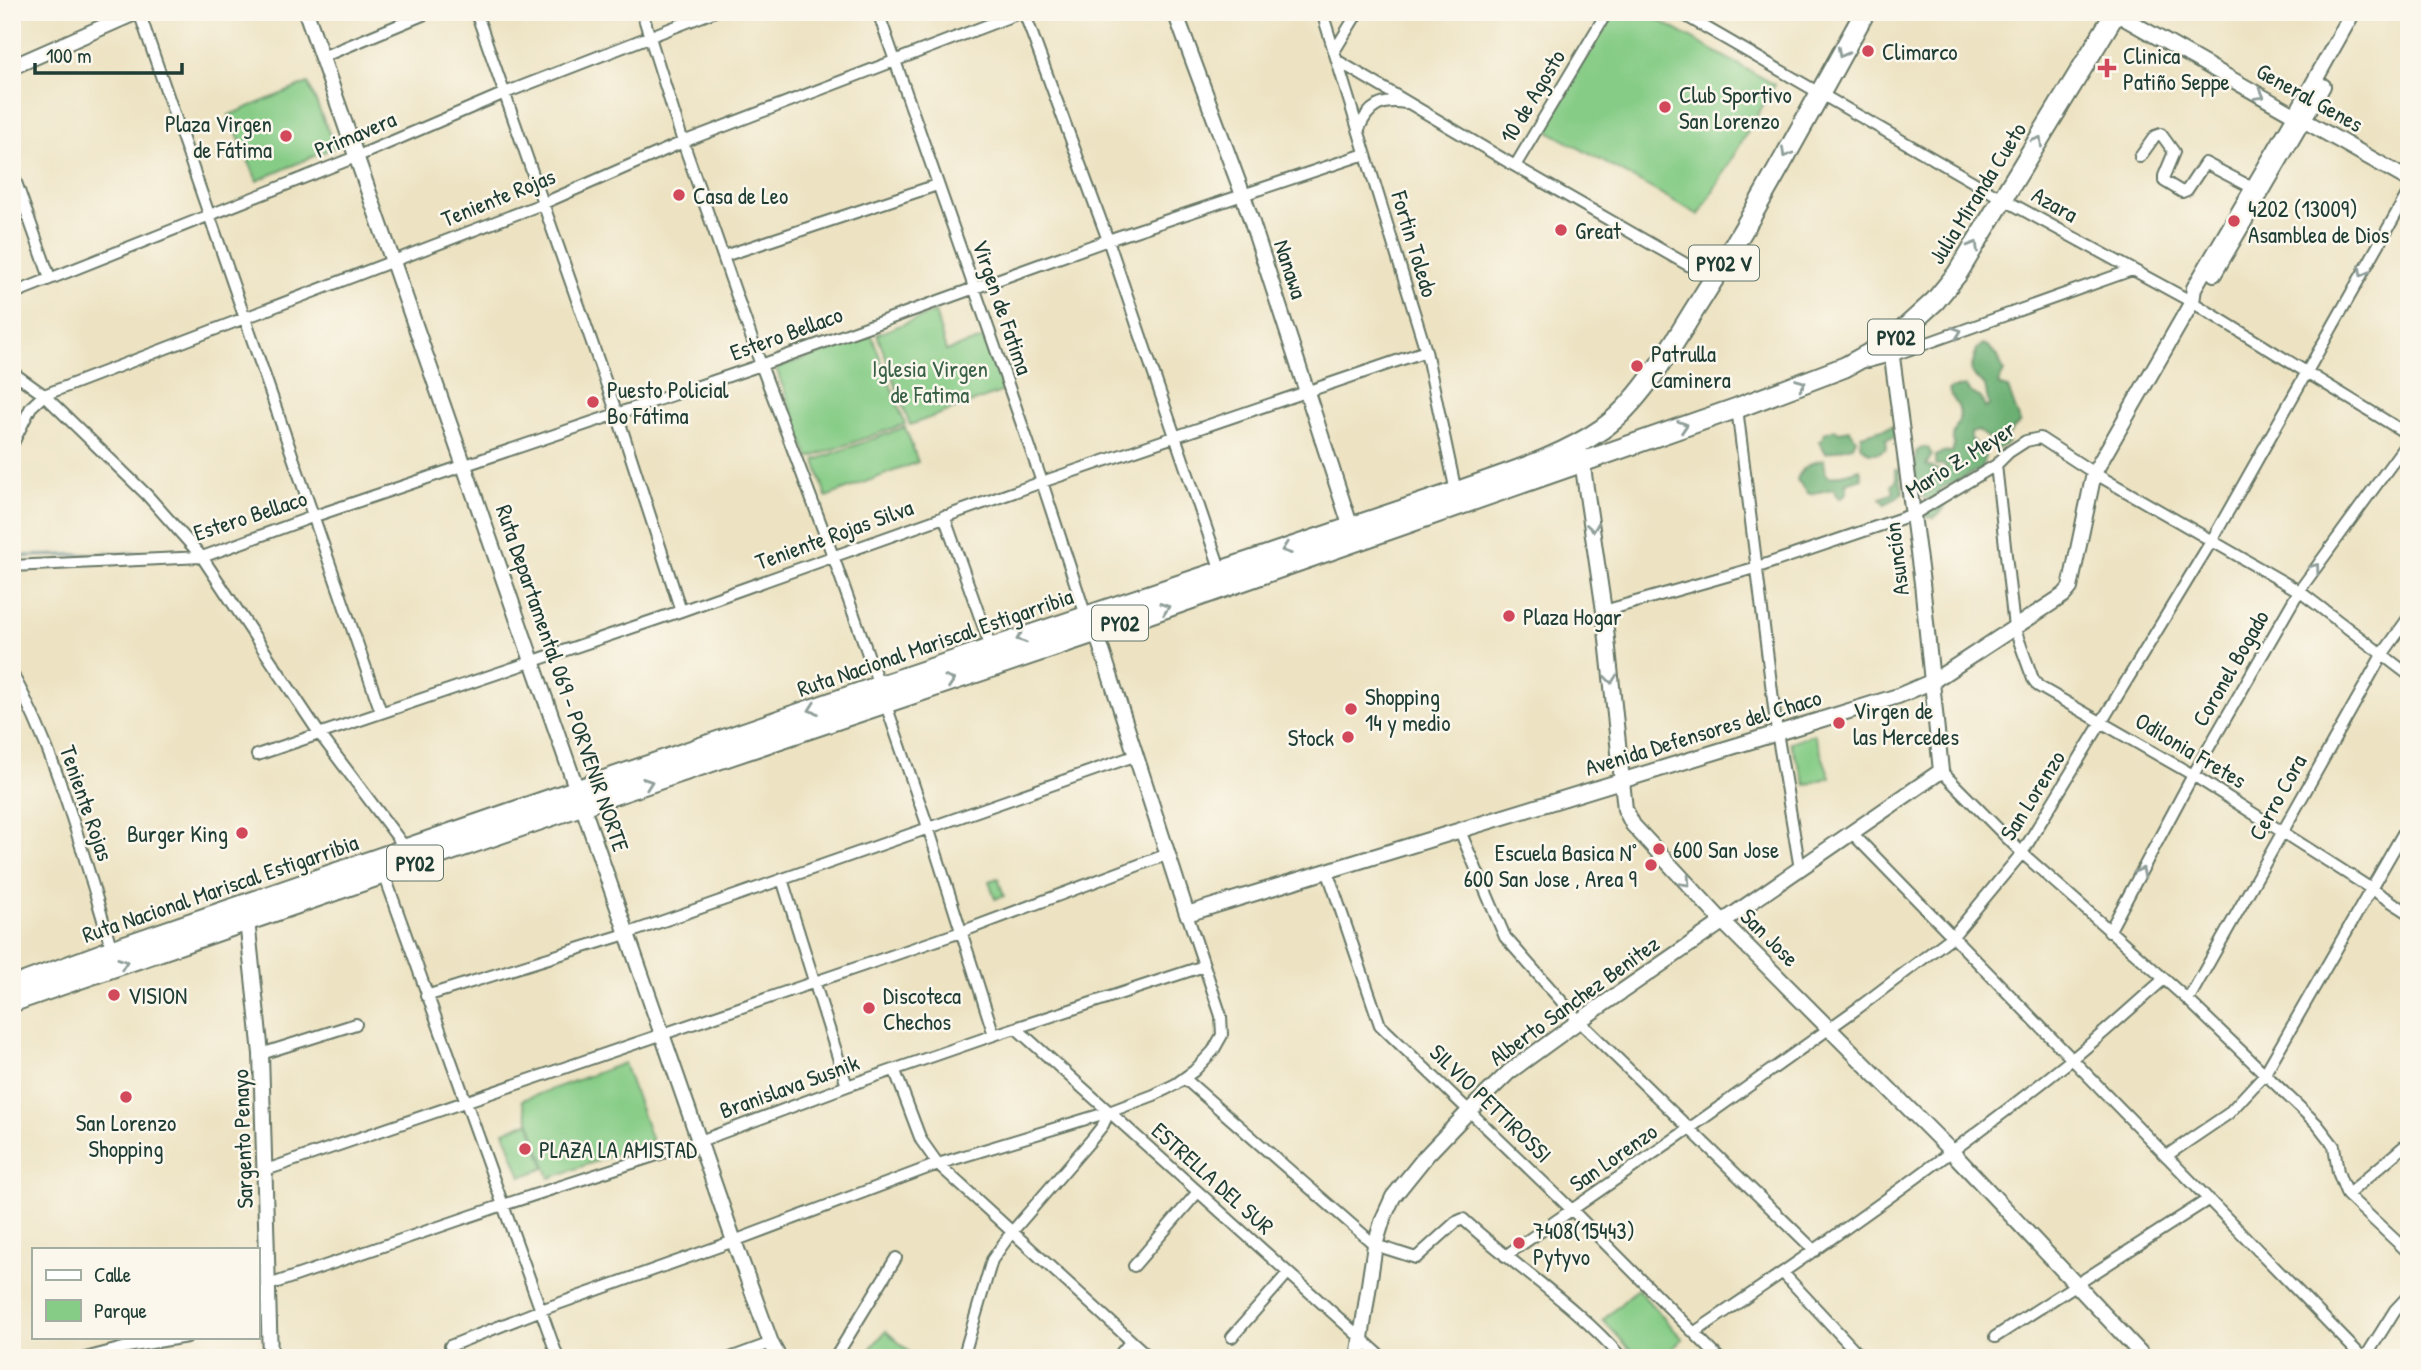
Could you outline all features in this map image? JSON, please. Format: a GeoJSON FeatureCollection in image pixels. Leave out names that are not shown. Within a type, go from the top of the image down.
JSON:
{"type":"FeatureCollection","features":[{"type":"Feature","properties":{"kind":"highway","name":"Ruta Nacional Mariscal Estigarribia"},"geometry":{"type":"LineString","coordinates":[[12,988],[113,950],[383,874],[581,798],[1353,535],[1580,452],[1638,393],[1668,353],[1714,279],[1865,12]]}},
{"type":"Feature","properties":{"kind":"highway","name":"Julia Miranda Cueto"},"geometry":{"type":"LineString","coordinates":[[1580,452],[1629,443],[1737,408],[1891,349],[1957,274],[2115,13]]}},
{"type":"Feature","properties":{"kind":"highway"},"geometry":{"type":"LineString","coordinates":[[1611,421],[1629,443]]}},
{"type":"Feature","properties":{"kind":"highway","name":"Ruta Nacional Mariscal Estigarribia"},"geometry":{"type":"LineString","coordinates":[[881,694],[990,648],[1091,624],[1222,571],[1353,535],[1456,492],[1520,469],[1580,452]]}},
{"type":"Feature","properties":{"kind":"highway","name":"Ruta Nacional Mariscal Estigarribia"},"geometry":{"type":"LineString","coordinates":[[12,1002],[407,850],[581,798]]}},
{"type":"Feature","properties":{"kind":"street"},"geometry":{"type":"LineString","coordinates":[[12,67],[138,12],[381,712]]}},
{"type":"Feature","properties":{"kind":"street","name":"Ruta Departamental 069 - PORVENIR NORTE"},"geometry":{"type":"LineString","coordinates":[[306,12],[734,1241],[779,1358]]}},
{"type":"Feature","properties":{"kind":"street"},"geometry":{"type":"LineString","coordinates":[[322,57],[430,12]]}},
{"type":"Feature","properties":{"kind":"street"},"geometry":{"type":"LineString","coordinates":[[476,12],[617,414],[681,611]]}},
{"type":"Feature","properties":{"kind":"street"},"geometry":{"type":"LineString","coordinates":[[642,12],[683,142],[761,365],[834,556],[928,827],[994,1035]]}},
{"type":"Feature","properties":{"kind":"street","name":"Primavera"},"geometry":{"type":"LineString","coordinates":[[12,294],[358,156],[505,93],[713,12]]}},
{"type":"Feature","properties":{"kind":"street","name":"Virgen de Fatima"},"geometry":{"type":"LineString","coordinates":[[878,12],[1091,624]]}},
{"type":"Feature","properties":{"kind":"street"},"geometry":{"type":"LineString","coordinates":[[1023,12],[1108,240],[1222,571]]}},
{"type":"Feature","properties":{"kind":"street","name":"Teniente Rojas"},"geometry":{"type":"LineString","coordinates":[[44,395],[542,204],[683,142],[1023,12]]}},
{"type":"Feature","properties":{"kind":"street","name":"Nanawa"},"geometry":{"type":"LineString","coordinates":[[1175,12],[1243,195],[1353,535]]}},
{"type":"Feature","properties":{"kind":"street","name":"Fortin Toledo"},"geometry":{"type":"LineString","coordinates":[[1322,12],[1426,351],[1456,492]]}},
{"type":"Feature","properties":{"kind":"street"},"geometry":{"type":"LineString","coordinates":[[1358,12],[1336,55],[1515,166],[1714,279]]}},
{"type":"Feature","properties":{"kind":"street","name":"10 de Agosto"},"geometry":{"type":"LineString","coordinates":[[1515,166],[1607,12]]}},
{"type":"Feature","properties":{"kind":"street","name":"Azara"},"geometry":{"type":"LineString","coordinates":[[1679,12],[2003,199],[2192,302],[2409,437]]}},
{"type":"Feature","properties":{"kind":"street","name":"Avenida Defensores del Chaco"},"geometry":{"type":"LineString","coordinates":[[2192,302],[2194,288],[2253,188],[2300,118],[2353,12]]}},
{"type":"Feature","properties":{"kind":"street","name":"Avenida Defensores del Chaco"},"geometry":{"type":"LineString","coordinates":[[1187,914],[1898,696],[1933,681],[2064,595],[2070,588],[2094,472],[2192,302],[2202,294],[2300,118],[2364,12]]}},
{"type":"Feature","properties":{"kind":"street","name":"General Genes"},"geometry":{"type":"LineString","coordinates":[[2115,13],[2409,180]]}},
{"type":"Feature","properties":{"kind":"street"},"geometry":{"type":"LineString","coordinates":[[1359,129],[1365,115],[1379,104],[1394,101],[1410,103]]}},
{"type":"Feature","properties":{"kind":"street"},"geometry":{"type":"LineString","coordinates":[[2140,157],[2155,136],[2161,134],[2174,152],[2164,181],[2182,192],[2187,190],[2205,163],[2253,188]]}},
{"type":"Feature","properties":{"kind":"street","name":"Estero Bellaco"},"geometry":{"type":"LineString","coordinates":[[12,566],[202,557],[761,365],[1108,240],[1365,154]]}},
{"type":"Feature","properties":{"kind":"street"},"geometry":{"type":"LineString","coordinates":[[12,171],[50,278]]}},
{"type":"Feature","properties":{"kind":"street"},"geometry":{"type":"LineString","coordinates":[[723,256],[937,185]]}},
{"type":"Feature","properties":{"kind":"street","name":"San Lorenzo"},"geometry":{"type":"LineString","coordinates":[[1505,1256],[1690,1129],[1953,936],[2022,853],[2212,540],[2409,191]]}},
{"type":"Feature","properties":{"kind":"street","name":"Julia Miranda Cueto"},"geometry":{"type":"LineString","coordinates":[[1891,349],[2132,270]]}},
{"type":"Feature","properties":{"kind":"street","name":"Asunción"},"geometry":{"type":"LineString","coordinates":[[1891,349],[1914,514],[1941,771]]}},
{"type":"Feature","properties":{"kind":"street","name":"Teniente Rojas Silva"},"geometry":{"type":"LineString","coordinates":[[257,755],[681,611],[944,516],[1426,351]]}},
{"type":"Feature","properties":{"kind":"street"},"geometry":{"type":"LineString","coordinates":[[12,372],[44,395],[147,495],[202,557],[320,733],[407,850]]}},
{"type":"Feature","properties":{"kind":"street"},"geometry":{"type":"LineString","coordinates":[[12,444],[31,407],[44,395]]}},
{"type":"Feature","properties":{"kind":"street"},"geometry":{"type":"LineString","coordinates":[[1737,408],[1776,732],[1800,869]]}},
{"type":"Feature","properties":{"kind":"street","name":"Coronel Bogado"},"geometry":{"type":"LineString","coordinates":[[2109,932],[2193,775],[2299,591],[2409,437]]}},
{"type":"Feature","properties":{"kind":"street","name":"Mario Z. Meyer"},"geometry":{"type":"LineString","coordinates":[[1604,611],[1758,567],[1914,514],[1996,466],[2009,452],[2026,441],[2040,438],[2299,591],[2409,675]]}},
{"type":"Feature","properties":{"kind":"street","name":"San Jose"},"geometry":{"type":"LineString","coordinates":[[1580,452],[1604,611],[1621,780],[1625,808],[1633,825],[1723,922],[1951,1151],[2145,1358]]}},
{"type":"Feature","properties":{"kind":"street","name":"Odilonia Fretes"},"geometry":{"type":"LineString","coordinates":[[1996,466],[2014,627],[2038,686],[2283,830],[2409,913]]}},
{"type":"Feature","properties":{"kind":"street"},"geometry":{"type":"LineString","coordinates":[[944,516],[990,648]]}},
{"type":"Feature","properties":{"kind":"street","name":"Cerro Cora"},"geometry":{"type":"LineString","coordinates":[[2188,1000],[2382,655],[2409,617]]}},
{"type":"Feature","properties":{"kind":"street"},"geometry":{"type":"LineString","coordinates":[[450,1346],[938,1164],[1109,1112],[1154,1095],[1184,1078],[1213,1051],[1222,1035],[1221,1016],[1137,755],[1091,624]]}},
{"type":"Feature","properties":{"kind":"street","name":"Teniente Rojas"},"geometry":{"type":"LineString","coordinates":[[12,673],[32,709],[41,733],[113,950]]}},
{"type":"Feature","properties":{"kind":"street"},"geometry":{"type":"LineString","coordinates":[[426,996],[626,933],[1137,755]]}},
{"type":"Feature","properties":{"kind":"street"},"geometry":{"type":"LineString","coordinates":[[1941,771],[2022,853],[2188,1000],[2317,1124],[2334,1146],[2338,1172],[2347,1195],[2409,1253]]}},
{"type":"Feature","properties":{"kind":"street","name":"Alberto Sanchez Benitez"},"geometry":{"type":"LineString","coordinates":[[1358,1358],[1375,1245],[1393,1197],[1426,1156],[1468,1112],[1509,1072],[1579,1021],[1941,771]]}},
{"type":"Feature","properties":{"kind":"street"},"geometry":{"type":"LineString","coordinates":[[2166,1156],[2228,1114],[2264,1075],[2409,824]]}},
{"type":"Feature","properties":{"kind":"street"},"geometry":{"type":"LineString","coordinates":[[1460,831],[1505,937],[1579,1021],[1815,1251]]}},
{"type":"Feature","properties":{"kind":"street"},"geometry":{"type":"LineString","coordinates":[[1852,833],[2364,1358],[2395,1310],[2409,1295]]}},
{"type":"Feature","properties":{"kind":"street"},"geometry":{"type":"LineString","coordinates":[[266,1170],[961,933],[1168,854]]}},
{"type":"Feature","properties":{"kind":"street","name":"SILVIO PETTIROSSI"},"geometry":{"type":"LineString","coordinates":[[1327,870],[1380,1025],[1573,1211],[1719,1358]]}},
{"type":"Feature","properties":{"kind":"street"},"geometry":{"type":"LineString","coordinates":[[383,874],[558,1358]]}},
{"type":"Feature","properties":{"kind":"street"},"geometry":{"type":"LineString","coordinates":[[782,879],[847,1086]]}},
{"type":"Feature","properties":{"kind":"street","name":"Sargento Penayo"},"geometry":{"type":"LineString","coordinates":[[244,913],[261,1054],[269,1285],[262,1324],[270,1358]]}},
{"type":"Feature","properties":{"kind":"street","name":"Branislava Susnik"},"geometry":{"type":"LineString","coordinates":[[269,1285],[700,1141],[847,1086],[1204,966]]}},
{"type":"Feature","properties":{"kind":"street"},"geometry":{"type":"LineString","coordinates":[[1695,1332],[1815,1251],[1951,1151],[2072,1059],[2164,979]]}},
{"type":"Feature","properties":{"kind":"street"},"geometry":{"type":"LineString","coordinates":[[261,1054],[356,1024]]}},
{"type":"Feature","properties":{"kind":"street","name":"ESTRELLA DEL SUR"},"geometry":{"type":"LineString","coordinates":[[1016,1028],[1383,1358]]}},
{"type":"Feature","properties":{"kind":"street"},"geometry":{"type":"LineString","coordinates":[[895,1070],[921,1140],[938,1164],[1150,1358]]}},
{"type":"Feature","properties":{"kind":"street"},"geometry":{"type":"LineString","coordinates":[[1184,1078],[1375,1245],[1416,1258],[1457,1221],[1463,1219],[1505,1256],[1556,1293],[1622,1358]]}},
{"type":"Feature","properties":{"kind":"street"},"geometry":{"type":"LineString","coordinates":[[963,1358],[992,1259],[1092,1139],[1109,1112]]}},
{"type":"Feature","properties":{"kind":"street"},"geometry":{"type":"LineString","coordinates":[[2347,1195],[2409,1142]]}},
{"type":"Feature","properties":{"kind":"street"},"geometry":{"type":"LineString","coordinates":[[1134,1266],[1197,1193]]}},
{"type":"Feature","properties":{"kind":"street"},"geometry":{"type":"LineString","coordinates":[[1995,1337],[2209,1199]]}},
{"type":"Feature","properties":{"kind":"street"},"geometry":{"type":"LineString","coordinates":[[835,1358],[896,1258]]}},
{"type":"Feature","properties":{"kind":"street"},"geometry":{"type":"LineString","coordinates":[[1232,1337],[1288,1273]]}},
{"type":"Feature","properties":{"kind":"street"},"geometry":{"type":"LineString","coordinates":[[1783,1273],[1862,1358]]}},
{"type":"Feature","properties":{"kind":"street"},"geometry":{"type":"LineString","coordinates":[[85,1358],[127,1347],[181,1338]]}},
{"type":"Feature","properties":{"kind":"street"},"geometry":{"type":"LineString","coordinates":[[1117,1358],[1131,1340]]}},
{"type":"Feature","properties":{"kind":"street"},"geometry":{"type":"LineString","coordinates":[[730,1358],[771,1343]]}},
{"type":"Feature","properties":{"kind":"green space","name":"Club Sportivo San Lorenzo"},"geometry":{"type":"Polygon","coordinates":[[[1611,12],[1644,12],[1775,85],[1699,215],[1543,128],[1611,12]]]}},
{"type":"Feature","properties":{"kind":"green space"},"geometry":{"type":"Polygon","coordinates":[[[308,83],[335,147],[257,181],[229,115],[308,83]]]}},
{"type":"Feature","properties":{"kind":"green space","name":"Iglesia Virgen de Fatima"},"geometry":{"type":"Polygon","coordinates":[[[935,312],[946,351],[985,338],[1004,391],[910,425],[877,334],[935,312]]]}},
{"type":"Feature","properties":{"kind":"green space"},"geometry":{"type":"Polygon","coordinates":[[[872,336],[905,424],[809,458],[776,368],[872,336]]]}},
{"type":"Feature","properties":{"kind":"green space"},"geometry":{"type":"Polygon","coordinates":[[[1983,344],[2001,364],[2004,372],[1998,383],[2008,388],[2020,422],[2008,435],[2008,443],[1996,450],[1989,439],[1978,431],[1971,433],[1971,439],[1985,456],[1981,469],[1940,489],[1935,497],[1946,502],[1943,510],[1934,518],[1926,517],[1931,500],[1923,497],[1915,481],[1916,452],[1923,447],[1928,448],[1932,455],[1926,465],[1940,471],[1947,468],[1944,465],[1935,465],[1935,456],[1952,452],[1954,448],[1953,436],[1960,413],[1949,389],[1965,386],[1981,398],[1985,408],[1989,406],[1985,386],[1971,370],[1977,349],[1983,344]]]}},
{"type":"Feature","properties":{"kind":"green space"},"geometry":{"type":"Polygon","coordinates":[[[1893,426],[1897,437],[1886,440],[1887,448],[1878,453],[1869,453],[1860,445],[1861,435],[1893,426]]]}},
{"type":"Feature","properties":{"kind":"green space"},"geometry":{"type":"Polygon","coordinates":[[[905,427],[918,462],[826,497],[815,460],[905,427]]]}},
{"type":"Feature","properties":{"kind":"green space"},"geometry":{"type":"Polygon","coordinates":[[[1835,429],[1839,432],[1850,430],[1856,439],[1853,446],[1826,453],[1819,441],[1824,433],[1835,429]]]}},
{"type":"Feature","properties":{"kind":"green space"},"geometry":{"type":"Polygon","coordinates":[[[1824,459],[1826,475],[1831,477],[1860,469],[1862,478],[1846,483],[1847,492],[1841,498],[1834,489],[1809,494],[1797,480],[1807,466],[1824,459]]]}},
{"type":"Feature","properties":{"kind":"green space"},"geometry":{"type":"Polygon","coordinates":[[[1895,469],[1899,469],[1903,492],[1885,504],[1881,498],[1894,493],[1892,484],[1897,480],[1895,469]]]}},
{"type":"Feature","properties":{"kind":"green space"},"geometry":{"type":"Polygon","coordinates":[[[1814,734],[1830,777],[1806,785],[1790,742],[1814,734]]]}},
{"type":"Feature","properties":{"kind":"green space"},"geometry":{"type":"Polygon","coordinates":[[[998,878],[1004,896],[995,899],[989,881],[998,878]]]}},
{"type":"Feature","properties":{"kind":"green space"},"geometry":{"type":"Polygon","coordinates":[[[624,1063],[652,1141],[550,1178],[522,1100],[624,1063]]]}},
{"type":"Feature","properties":{"kind":"green space","name":"PLAZA LA AMISTAD"},"geometry":{"type":"Polygon","coordinates":[[[529,1122],[545,1168],[521,1177],[504,1131],[529,1122]]]}},
{"type":"Feature","properties":{"kind":"green space"},"geometry":{"type":"Polygon","coordinates":[[[1637,1289],[1683,1339],[1662,1358],[1638,1358],[1603,1320],[1637,1289]]]}},
{"type":"Feature","properties":{"kind":"green space"},"geometry":{"type":"Polygon","coordinates":[[[886,1331],[916,1358],[862,1358],[886,1331]]]}},
{"type":"Feature","properties":{"kind":"water"},"geometry":{"type":"Polygon","coordinates":[[[190,552],[12,557],[12,556],[190,552]]]}},
{"type":"Feature","properties":{"kind":"place","name":"Climarco"},"geometry":{"type":"Point","coordinates":[1868,51]}},
{"type":"Feature","properties":{"kind":"place","name":"Clinica Patiño Seppe"},"geometry":{"type":"Point","coordinates":[2107,68]}},
{"type":"Feature","properties":{"kind":"place","name":"Club Sportivo San Lorenzo"},"geometry":{"type":"Point","coordinates":[1665,107]}},
{"type":"Feature","properties":{"kind":"place","name":"Plaza Virgen de Fátima"},"geometry":{"type":"Point","coordinates":[286,136]}},
{"type":"Feature","properties":{"kind":"place","name":"Casa de Leo"},"geometry":{"type":"Point","coordinates":[679,195]}},
{"type":"Feature","properties":{"kind":"place","name":"4202 (13009) Asamblea de Dios"},"geometry":{"type":"Point","coordinates":[2234,221]}},
{"type":"Feature","properties":{"kind":"place","name":"Great"},"geometry":{"type":"Point","coordinates":[1561,230]}},
{"type":"Feature","properties":{"kind":"place","name":"Patrulla Caminera"},"geometry":{"type":"Point","coordinates":[1637,366]}},
{"type":"Feature","properties":{"kind":"place","name":"Puesto Policial Bo Fátima"},"geometry":{"type":"Point","coordinates":[593,402]}},
{"type":"Feature","properties":{"kind":"place","name":"Plaza Hogar"},"geometry":{"type":"Point","coordinates":[1509,616]}},
{"type":"Feature","properties":{"kind":"place","name":"Shopping 14 y medio"},"geometry":{"type":"Point","coordinates":[1351,709]}},
{"type":"Feature","properties":{"kind":"place","name":"Virgen de las Mercedes"},"geometry":{"type":"Point","coordinates":[1839,723]}},
{"type":"Feature","properties":{"kind":"place","name":"Stock"},"geometry":{"type":"Point","coordinates":[1348,737]}},
{"type":"Feature","properties":{"kind":"place","name":"Burger King"},"geometry":{"type":"Point","coordinates":[242,833]}},
{"type":"Feature","properties":{"kind":"place","name":"600 San Jose"},"geometry":{"type":"Point","coordinates":[1659,849]}},
{"type":"Feature","properties":{"kind":"place","name":"Escuela Basica N° 600 San Jose , Area 9"},"geometry":{"type":"Point","coordinates":[1651,865]}},
{"type":"Feature","properties":{"kind":"place","name":"VISION"},"geometry":{"type":"Point","coordinates":[114,995]}},
{"type":"Feature","properties":{"kind":"place","name":"Discoteca Chechos"},"geometry":{"type":"Point","coordinates":[869,1008]}},
{"type":"Feature","properties":{"kind":"place","name":"San Lorenzo Shopping"},"geometry":{"type":"Point","coordinates":[126,1097]}},
{"type":"Feature","properties":{"kind":"place","name":"PLAZA LA AMISTAD"},"geometry":{"type":"Point","coordinates":[525,1149]}},
{"type":"Feature","properties":{"kind":"place","name":"7408(15443) Pytyvo"},"geometry":{"type":"Point","coordinates":[1519,1243]}}]}
